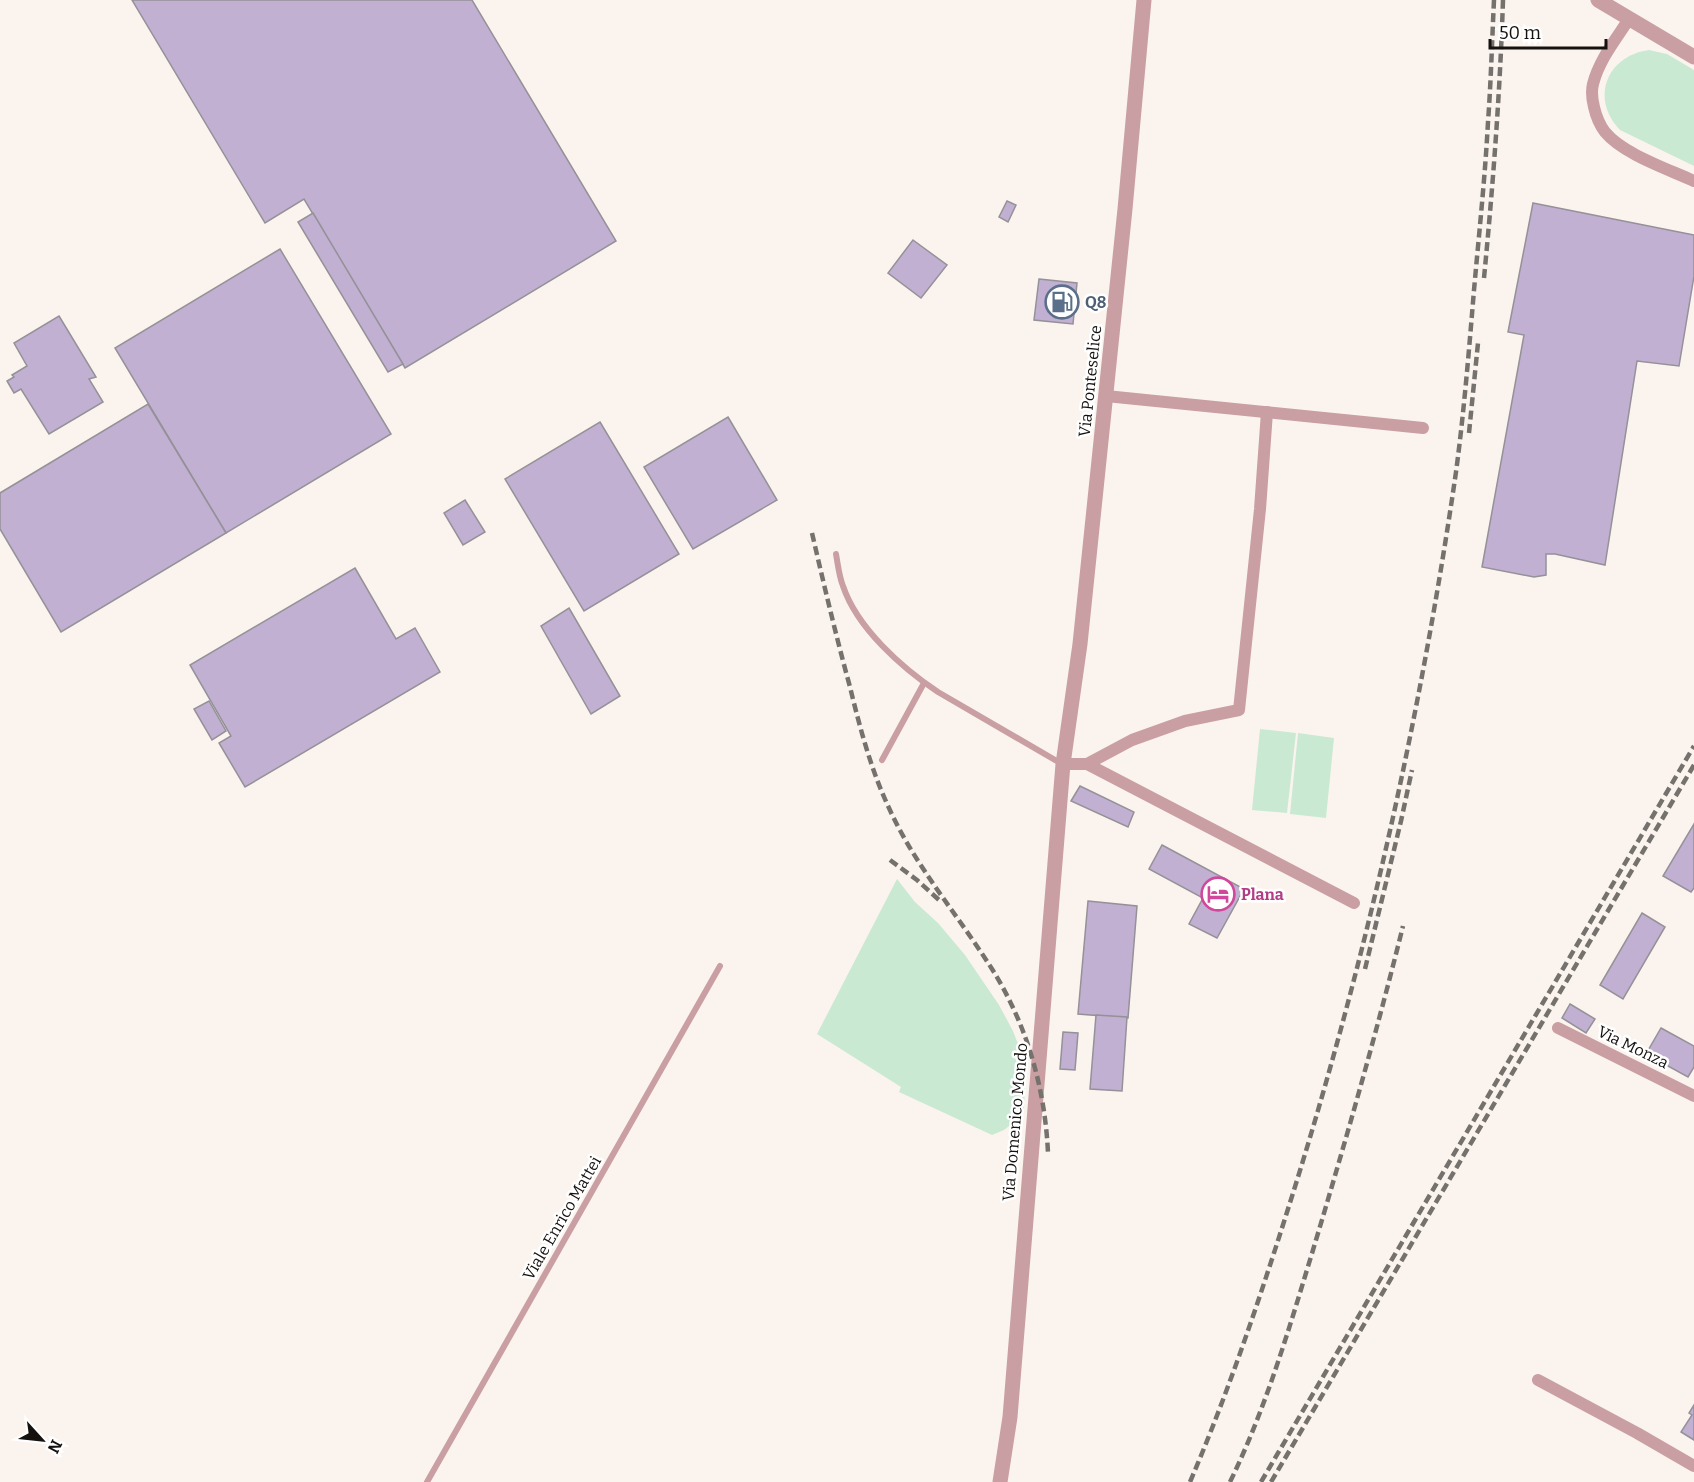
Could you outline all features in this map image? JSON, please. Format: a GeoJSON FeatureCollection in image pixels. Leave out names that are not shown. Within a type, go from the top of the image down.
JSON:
{"type":"FeatureCollection","features":[{"type":"Feature","properties":{"kind":"street","name":"Via Ponteselice"},"geometry":{"type":"LineString","coordinates":[[1063,764],[1080,644],[1144,0]]}},
{"type":"Feature","properties":{"kind":"street"},"geometry":{"type":"LineString","coordinates":[[1598,0],[1694,57]]}},
{"type":"Feature","properties":{"kind":"street"},"geometry":{"type":"LineString","coordinates":[[1629,19],[1593,84],[1592,96],[1599,124],[1606,134],[1620,145],[1694,181]]}},
{"type":"Feature","properties":{"kind":"street"},"geometry":{"type":"LineString","coordinates":[[1106,396],[1423,428]]}},
{"type":"Feature","properties":{"kind":"street"},"geometry":{"type":"LineString","coordinates":[[1087,764],[1132,740],[1185,721],[1239,710],[1260,509],[1267,412]]}},
{"type":"Feature","properties":{"kind":"street"},"geometry":{"type":"LineString","coordinates":[[1063,764],[1087,764],[1354,903]]}},
{"type":"Feature","properties":{"kind":"street","name":"Via Domenico Mondo"},"geometry":{"type":"LineString","coordinates":[[1000,1482],[1010,1417],[1063,764]]}},
{"type":"Feature","properties":{"kind":"street","name":"Via Monza"},"geometry":{"type":"LineString","coordinates":[[1558,1028],[1694,1096]]}},
{"type":"Feature","properties":{"kind":"street"},"geometry":{"type":"LineString","coordinates":[[1538,1380],[1694,1466]]}},
{"type":"Feature","properties":{"kind":"lane"},"geometry":{"type":"LineString","coordinates":[[836,554],[842,585],[850,602],[863,624],[882,645],[924,683],[1063,764]]}},
{"type":"Feature","properties":{"kind":"lane"},"geometry":{"type":"LineString","coordinates":[[882,760],[924,683]]}},
{"type":"Feature","properties":{"kind":"lane","name":"Viale Enrico Mattei"},"geometry":{"type":"LineString","coordinates":[[427,1482],[720,966]]}},
{"type":"Feature","properties":{"kind":"green space"},"geometry":{"type":"Polygon","coordinates":[[[1649,50],[1667,54],[1694,70],[1694,166],[1620,130],[1611,118],[1606,105],[1605,93],[1607,81],[1613,70],[1634,54],[1649,50]]]}},
{"type":"Feature","properties":{"kind":"green space"},"geometry":{"type":"Polygon","coordinates":[[[1260,729],[1296,733],[1287,813],[1252,810],[1260,729]]]}},
{"type":"Feature","properties":{"kind":"green space"},"geometry":{"type":"Polygon","coordinates":[[[1298,733],[1334,738],[1326,818],[1290,814],[1298,733]]]}},
{"type":"Feature","properties":{"kind":"green space"},"geometry":{"type":"Polygon","coordinates":[[[897,879],[915,902],[938,923],[965,955],[999,1005],[1013,1031],[1026,1065],[1024,1109],[1017,1120],[1004,1130],[992,1135],[899,1092],[901,1087],[817,1034],[897,879]]]}},
{"type":"Feature","properties":{"kind":"building"},"geometry":{"type":"Polygon","coordinates":[[[132,0],[472,0],[616,241],[405,368],[304,199],[265,223],[132,0]]]}},
{"type":"Feature","properties":{"kind":"building"},"geometry":{"type":"Polygon","coordinates":[[[1007,201],[1016,205],[1008,222],[999,217],[1007,201]]]}},
{"type":"Feature","properties":{"kind":"building"},"geometry":{"type":"Polygon","coordinates":[[[1533,203],[1694,235],[1694,276],[1679,366],[1637,361],[1605,565],[1546,554],[1546,575],[1534,577],[1482,567],[1524,335],[1508,332],[1533,203]]]}},
{"type":"Feature","properties":{"kind":"building"},"geometry":{"type":"Polygon","coordinates":[[[313,213],[403,364],[388,372],[298,222],[313,213]]]}},
{"type":"Feature","properties":{"kind":"building"},"geometry":{"type":"Polygon","coordinates":[[[913,240],[947,265],[921,298],[888,273],[913,240]]]}},
{"type":"Feature","properties":{"kind":"building"},"geometry":{"type":"Polygon","coordinates":[[[280,249],[391,434],[226,533],[115,348],[280,249]]]}},
{"type":"Feature","properties":{"kind":"building"},"geometry":{"type":"Polygon","coordinates":[[[1039,279],[1077,283],[1073,324],[1034,320],[1039,279]]]}},
{"type":"Feature","properties":{"kind":"building"},"geometry":{"type":"Polygon","coordinates":[[[59,316],[96,377],[89,379],[103,402],[49,434],[21,389],[14,393],[7,381],[27,366],[14,343],[59,316]]]}},
{"type":"Feature","properties":{"kind":"building"},"geometry":{"type":"Polygon","coordinates":[[[148,404],[226,533],[61,632],[0,529],[0,493],[148,404]]]}},
{"type":"Feature","properties":{"kind":"building"},"geometry":{"type":"Polygon","coordinates":[[[728,417],[777,500],[693,549],[644,467],[728,417]]]}},
{"type":"Feature","properties":{"kind":"building"},"geometry":{"type":"Polygon","coordinates":[[[600,422],[679,554],[584,611],[505,479],[600,422]]]}},
{"type":"Feature","properties":{"kind":"building"},"geometry":{"type":"Polygon","coordinates":[[[465,500],[485,532],[463,545],[444,513],[465,500]]]}},
{"type":"Feature","properties":{"kind":"building"},"geometry":{"type":"Polygon","coordinates":[[[355,568],[396,639],[415,628],[440,672],[245,787],[219,743],[231,736],[190,665],[355,568]]]}},
{"type":"Feature","properties":{"kind":"building"},"geometry":{"type":"Polygon","coordinates":[[[569,608],[620,696],[591,714],[541,626],[569,608]]]}},
{"type":"Feature","properties":{"kind":"building"},"geometry":{"type":"Polygon","coordinates":[[[209,701],[226,731],[212,740],[194,709],[209,701]]]}},
{"type":"Feature","properties":{"kind":"building"},"geometry":{"type":"Polygon","coordinates":[[[1080,786],[1134,812],[1128,827],[1071,801],[1080,786]]]}},
{"type":"Feature","properties":{"kind":"building"},"geometry":{"type":"Polygon","coordinates":[[[1694,824],[1694,888],[1691,892],[1663,876],[1694,824]]]}},
{"type":"Feature","properties":{"kind":"building","name":"Plana"},"geometry":{"type":"Polygon","coordinates":[[[1162,845],[1244,889],[1217,938],[1189,924],[1203,898],[1149,869],[1162,845]]]}},
{"type":"Feature","properties":{"kind":"building"},"geometry":{"type":"Polygon","coordinates":[[[1088,901],[1137,906],[1128,1018],[1078,1014],[1088,901]]]}},
{"type":"Feature","properties":{"kind":"building"},"geometry":{"type":"Polygon","coordinates":[[[1642,913],[1665,927],[1623,999],[1600,985],[1642,913]]]}},
{"type":"Feature","properties":{"kind":"building"},"geometry":{"type":"Polygon","coordinates":[[[1570,1004],[1595,1019],[1586,1033],[1562,1018],[1570,1004]]]}},
{"type":"Feature","properties":{"kind":"building"},"geometry":{"type":"Polygon","coordinates":[[[1096,1015],[1127,1017],[1122,1091],[1090,1089],[1096,1015]]]}},
{"type":"Feature","properties":{"kind":"building"},"geometry":{"type":"Polygon","coordinates":[[[1661,1028],[1694,1046],[1694,1067],[1688,1077],[1646,1054],[1661,1028]]]}},
{"type":"Feature","properties":{"kind":"building"},"geometry":{"type":"Polygon","coordinates":[[[1063,1032],[1078,1033],[1075,1070],[1060,1069],[1063,1032]]]}},
{"type":"Feature","properties":{"kind":"building"},"geometry":{"type":"Polygon","coordinates":[[[1694,1405],[1694,1440],[1681,1432],[1692,1415],[1689,1413],[1694,1405]]]}},
{"type":"Feature","properties":{"kind":"railway"},"geometry":{"type":"LineString","coordinates":[[1190,1482],[1230,1381],[1254,1312],[1316,1119],[1365,936],[1407,751],[1442,565],[1459,449],[1485,164],[1494,0]]}},
{"type":"Feature","properties":{"kind":"railway"},"geometry":{"type":"LineString","coordinates":[[1484,278],[1496,139],[1503,0]]}},
{"type":"Feature","properties":{"kind":"railway"},"geometry":{"type":"LineString","coordinates":[[1469,433],[1478,343]]}},
{"type":"Feature","properties":{"kind":"railway"},"geometry":{"type":"LineString","coordinates":[[812,533],[866,749],[877,779],[911,850],[992,969],[1015,1012],[1038,1081],[1048,1153]]}},
{"type":"Feature","properties":{"kind":"railway"},"geometry":{"type":"LineString","coordinates":[[1261,1482],[1694,746]]}},
{"type":"Feature","properties":{"kind":"railway"},"geometry":{"type":"LineString","coordinates":[[1271,1482],[1694,765]]}},
{"type":"Feature","properties":{"kind":"railway"},"geometry":{"type":"LineString","coordinates":[[1365,969],[1412,770]]}},
{"type":"Feature","properties":{"kind":"railway"},"geometry":{"type":"LineString","coordinates":[[890,860],[939,900]]}},
{"type":"Feature","properties":{"kind":"railway"},"geometry":{"type":"LineString","coordinates":[[1230,1482],[1266,1397],[1295,1309],[1360,1089],[1403,926]]}},
{"type":"Feature","properties":{"kind":"place","name":"Q8"},"geometry":{"type":"Point","coordinates":[1062,302]}},
{"type":"Feature","properties":{"kind":"place","name":"Plana"},"geometry":{"type":"Point","coordinates":[1218,894]}}]}
